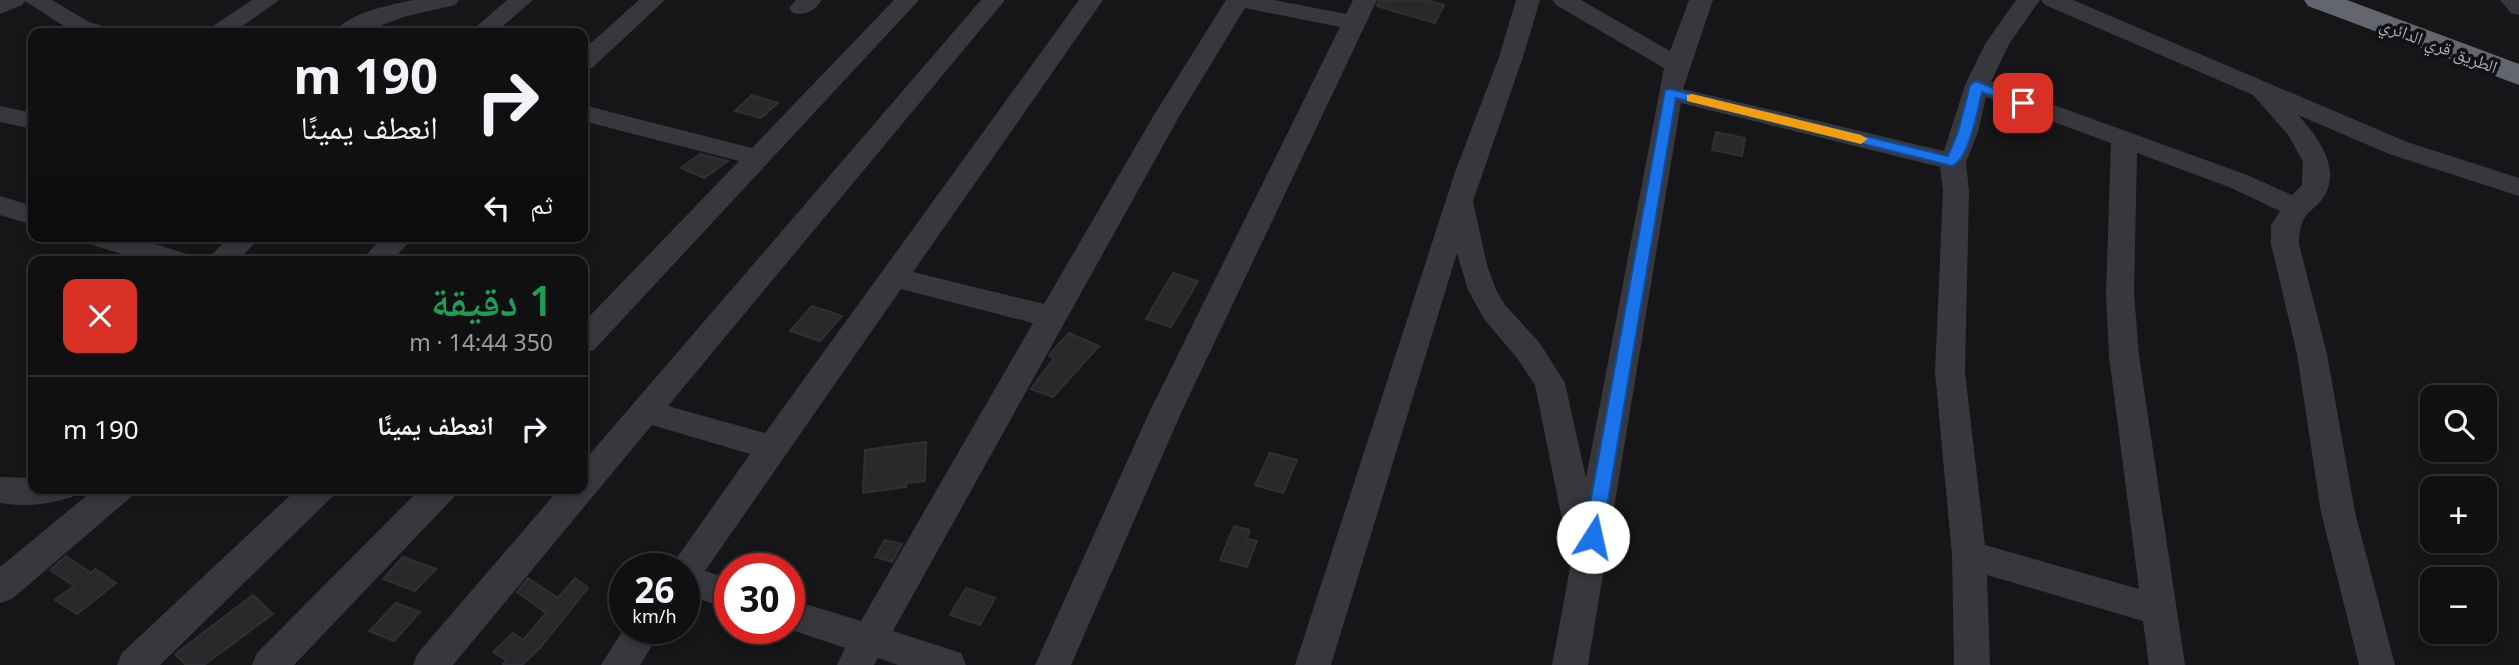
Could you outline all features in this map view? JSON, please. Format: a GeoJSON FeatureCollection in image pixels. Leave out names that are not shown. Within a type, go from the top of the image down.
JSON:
{"type":"FeatureCollection","features":[{"type":"Feature","properties":{"kind":"highway","name":"الطريق قري الدائري"},"geometry":{"type":"LineString","coordinates":[[2319,0],[2519,75]]}},
{"type":"Feature","properties":{"kind":"highway"},"geometry":{"type":"LineString","coordinates":[[2359,0],[2519,60]]}},
{"type":"Feature","properties":{"kind":"street"},"geometry":{"type":"LineString","coordinates":[[0,7],[14,0]]}},
{"type":"Feature","properties":{"kind":"street"},"geometry":{"type":"LineString","coordinates":[[36,0],[84,28]]}},
{"type":"Feature","properties":{"kind":"street"},"geometry":{"type":"LineString","coordinates":[[225,28],[267,0]]}},
{"type":"Feature","properties":{"kind":"street"},"geometry":{"type":"LineString","coordinates":[[356,28],[382,15],[447,0]]}},
{"type":"Feature","properties":{"kind":"street"},"geometry":{"type":"LineString","coordinates":[[487,28],[520,0]]}},
{"type":"Feature","properties":{"kind":"street"},"geometry":{"type":"LineString","coordinates":[[588,58],[653,0]]}},
{"type":"Feature","properties":{"kind":"street"},"geometry":{"type":"LineString","coordinates":[[588,337],[907,0]]}},
{"type":"Feature","properties":{"kind":"street"},"geometry":{"type":"LineString","coordinates":[[588,478],[992,0]]}},
{"type":"Feature","properties":{"kind":"street"},"geometry":{"type":"LineString","coordinates":[[698,553],[1091,0]]}},
{"type":"Feature","properties":{"kind":"street"},"geometry":{"type":"LineString","coordinates":[[862,653],[1167,115],[1239,0],[1359,12],[1108,532],[1054,665]]}},
{"type":"Feature","properties":{"kind":"street"},"geometry":{"type":"LineString","coordinates":[[1313,665],[1468,172],[1511,57],[1528,0]]}},
{"type":"Feature","properties":{"kind":"street"},"geometry":{"type":"LineString","coordinates":[[1564,0],[1674,79],[1952,162]]}},
{"type":"Feature","properties":{"kind":"street"},"geometry":{"type":"LineString","coordinates":[[1570,665],[1674,79],[1701,0]]}},
{"type":"Feature","properties":{"kind":"street"},"geometry":{"type":"LineString","coordinates":[[1972,665],[1969,555],[1950,372],[1956,191],[1952,162],[1965,132],[1976,85],[1997,44],[2028,0]]}},
{"type":"Feature","properties":{"kind":"street"},"geometry":{"type":"LineString","coordinates":[[2053,0],[2398,148],[2519,187]]}},
{"type":"Feature","properties":{"kind":"street"},"geometry":{"type":"LineString","coordinates":[[2512,0],[2519,8]]}},
{"type":"Feature","properties":{"kind":"street"},"geometry":{"type":"LineString","coordinates":[[1976,85],[2238,181],[2296,208]]}},
{"type":"Feature","properties":{"kind":"street"},"geometry":{"type":"LineString","coordinates":[[2260,89],[2300,132],[2316,162],[2315,187],[2285,225],[2285,244],[2312,354],[2338,512],[2377,665]]}},
{"type":"Feature","properties":{"kind":"street"},"geometry":{"type":"LineString","coordinates":[[0,114],[28,120]]}},
{"type":"Feature","properties":{"kind":"street"},"geometry":{"type":"LineString","coordinates":[[588,114],[758,158]]}},
{"type":"Feature","properties":{"kind":"street"},"geometry":{"type":"LineString","coordinates":[[2124,141],[2120,293],[2124,356],[2167,665]]}},
{"type":"Feature","properties":{"kind":"street"},"geometry":{"type":"LineString","coordinates":[[1461,201],[1473,265],[1482,290],[1494,312],[1528,350],[1550,383],[1588,565]]}},
{"type":"Feature","properties":{"kind":"street"},"geometry":{"type":"LineString","coordinates":[[0,205],[28,214]]}},
{"type":"Feature","properties":{"kind":"street"},"geometry":{"type":"LineString","coordinates":[[115,242],[161,256]]}},
{"type":"Feature","properties":{"kind":"street"},"geometry":{"type":"LineString","coordinates":[[225,256],[241,242]]}},
{"type":"Feature","properties":{"kind":"street"},"geometry":{"type":"LineString","coordinates":[[380,256],[394,242]]}},
{"type":"Feature","properties":{"kind":"street"},"geometry":{"type":"LineString","coordinates":[[896,278],[1051,317]]}},
{"type":"Feature","properties":{"kind":"street"},"geometry":{"type":"LineString","coordinates":[[645,411],[773,448]]}},
{"type":"Feature","properties":{"kind":"street"},"geometry":{"type":"LineString","coordinates":[[0,490],[28,492]]}},
{"type":"Feature","properties":{"kind":"street"},"geometry":{"type":"LineString","coordinates":[[0,588],[112,494]]}},
{"type":"Feature","properties":{"kind":"street"},"geometry":{"type":"LineString","coordinates":[[135,665],[314,494]]}},
{"type":"Feature","properties":{"kind":"street"},"geometry":{"type":"LineString","coordinates":[[270,665],[436,494]]}},
{"type":"Feature","properties":{"kind":"street"},"geometry":{"type":"LineString","coordinates":[[431,665],[574,494]]}},
{"type":"Feature","properties":{"kind":"street"},"geometry":{"type":"LineString","coordinates":[[1969,555],[2159,610]]}},
{"type":"Feature","properties":{"kind":"street"},"geometry":{"type":"LineString","coordinates":[[805,623],[862,653],[948,665]]}},
{"type":"Feature","properties":{"kind":"street"},"geometry":{"type":"LineString","coordinates":[[619,665],[634,644]]}},
{"type":"Feature","properties":{"kind":"building"},"geometry":{"type":"Polygon","coordinates":[[[1379,0],[1426,0],[1444,5],[1435,23],[1377,6],[1379,0]]]}},
{"type":"Feature","properties":{"kind":"building"},"geometry":{"type":"Polygon","coordinates":[[[752,95],[778,103],[761,118],[735,111],[752,95]]]}},
{"type":"Feature","properties":{"kind":"building"},"geometry":{"type":"Polygon","coordinates":[[[1716,132],[1745,138],[1742,156],[1712,150],[1716,132]]]}},
{"type":"Feature","properties":{"kind":"building"},"geometry":{"type":"Polygon","coordinates":[[[700,154],[728,161],[704,178],[681,168],[700,154]]]}},
{"type":"Feature","properties":{"kind":"building"},"geometry":{"type":"Polygon","coordinates":[[[1173,273],[1198,281],[1171,327],[1146,319],[1173,273]]]}},
{"type":"Feature","properties":{"kind":"building"},"geometry":{"type":"Polygon","coordinates":[[[812,306],[842,316],[820,341],[790,331],[812,306]]]}},
{"type":"Feature","properties":{"kind":"building"},"geometry":{"type":"Polygon","coordinates":[[[1069,333],[1099,346],[1053,397],[1031,389],[1054,358],[1049,356],[1052,351],[1069,333]]]}},
{"type":"Feature","properties":{"kind":"building"},"geometry":{"type":"Polygon","coordinates":[[[926,442],[925,481],[906,483],[906,487],[863,493],[865,450],[926,442]]]}},
{"type":"Feature","properties":{"kind":"building"},"geometry":{"type":"Polygon","coordinates":[[[1270,453],[1297,460],[1283,493],[1255,485],[1270,453]]]}},
{"type":"Feature","properties":{"kind":"building"},"geometry":{"type":"Polygon","coordinates":[[[1234,526],[1250,530],[1247,539],[1257,541],[1247,567],[1220,560],[1234,526]]]}},
{"type":"Feature","properties":{"kind":"building"},"geometry":{"type":"Polygon","coordinates":[[[885,540],[902,544],[892,562],[875,557],[885,540]]]}},
{"type":"Feature","properties":{"kind":"building"},"geometry":{"type":"Polygon","coordinates":[[[66,556],[91,573],[95,569],[116,583],[77,614],[55,600],[74,586],[50,570],[66,556]]]}},
{"type":"Feature","properties":{"kind":"building"},"geometry":{"type":"Polygon","coordinates":[[[403,557],[436,569],[415,591],[383,579],[403,557]]]}},
{"type":"Feature","properties":{"kind":"building"},"geometry":{"type":"Polygon","coordinates":[[[528,578],[558,598],[575,578],[588,588],[540,648],[522,665],[503,665],[506,660],[493,652],[513,633],[523,640],[546,613],[517,592],[528,578]]]}},
{"type":"Feature","properties":{"kind":"building"},"geometry":{"type":"Polygon","coordinates":[[[966,588],[995,598],[980,625],[950,615],[966,588]]]}},
{"type":"Feature","properties":{"kind":"building"},"geometry":{"type":"Polygon","coordinates":[[[253,595],[273,614],[204,665],[186,665],[175,654],[253,595]]]}},
{"type":"Feature","properties":{"kind":"building"},"geometry":{"type":"Polygon","coordinates":[[[396,603],[420,612],[394,641],[369,631],[396,603]]]}},
{"type":"Feature","properties":{"kind":"slow traffic"},"geometry":{"type":"LineString","coordinates":[[1692,98],[1861,139]]}},
{"type":"Feature","properties":{"kind":"route"},"geometry":{"type":"LineString","coordinates":[[1593,537],[1670,93],[1952,162],[1965,132],[1976,85],[2023,103]]}}]}
